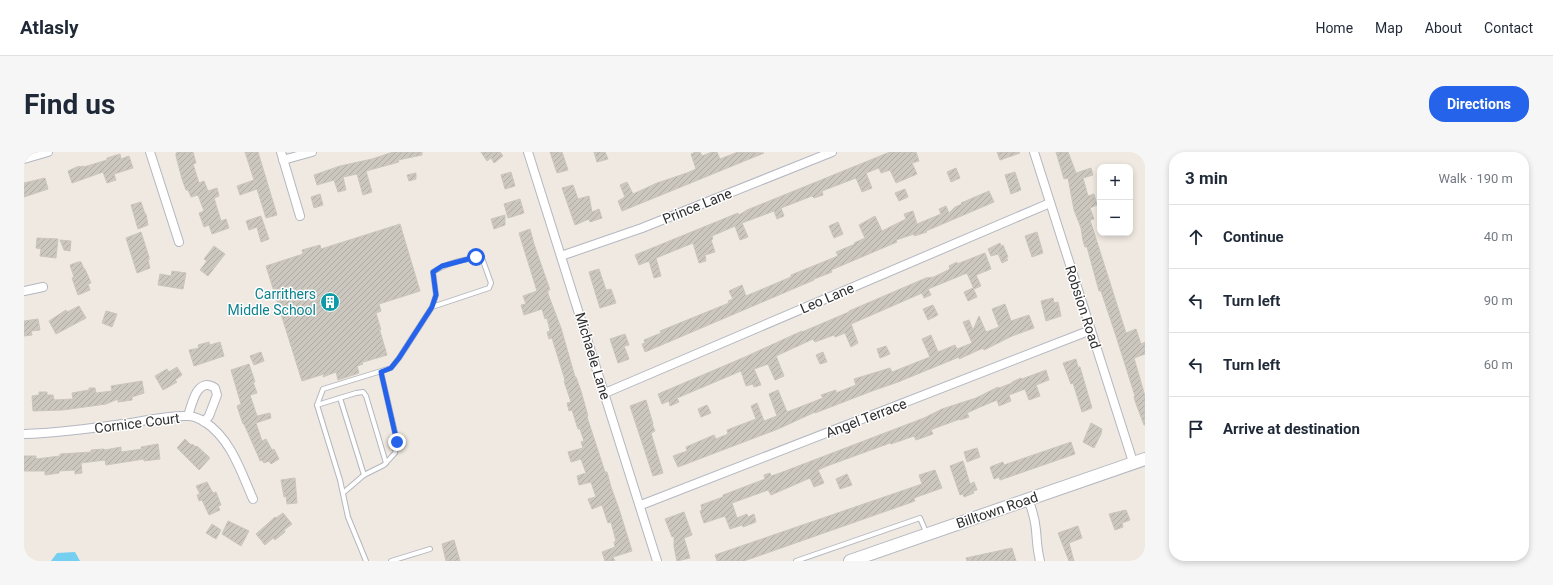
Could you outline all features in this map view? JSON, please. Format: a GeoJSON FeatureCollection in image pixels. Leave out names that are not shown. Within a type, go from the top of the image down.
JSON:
{"type":"FeatureCollection","features":[{"type":"Feature","properties":{"kind":"main road","name":"Billtown Road"},"geometry":{"type":"LineString","coordinates":[[850,561],[1139,461]]}},
{"type":"Feature","properties":{"kind":"street"},"geometry":{"type":"LineString","coordinates":[[24,159],[48,152]]}},
{"type":"Feature","properties":{"kind":"street"},"geometry":{"type":"LineString","coordinates":[[150,152],[179,242]]}},
{"type":"Feature","properties":{"kind":"street"},"geometry":{"type":"LineString","coordinates":[[300,216],[282,156],[312,152]]}},
{"type":"Feature","properties":{"kind":"street","name":"Michaele Lane"},"geometry":{"type":"LineString","coordinates":[[528,152],[641,506],[657,561]]}},
{"type":"Feature","properties":{"kind":"street","name":"Prince Lane"},"geometry":{"type":"LineString","coordinates":[[561,256],[642,228],[832,152]]}},
{"type":"Feature","properties":{"kind":"street","name":"Robsion Road"},"geometry":{"type":"LineString","coordinates":[[1034,152],[1091,330],[1139,461]]}},
{"type":"Feature","properties":{"kind":"street","name":"Leo Lane"},"geometry":{"type":"LineString","coordinates":[[605,393],[1050,203]]}},
{"type":"Feature","properties":{"kind":"street"},"geometry":{"type":"LineString","coordinates":[[24,291],[43,288]]}},
{"type":"Feature","properties":{"kind":"street","name":"Angel Terrace"},"geometry":{"type":"LineString","coordinates":[[641,506],[1091,330]]}},
{"type":"Feature","properties":{"kind":"street"},"geometry":{"type":"LineString","coordinates":[[188,416],[199,389],[204,385],[210,385],[215,388],[217,395],[209,416],[204,422]]}},
{"type":"Feature","properties":{"kind":"street","name":"Cornice Court"},"geometry":{"type":"LineString","coordinates":[[24,434],[78,430],[170,417],[188,416],[204,422],[222,437],[231,452],[253,499]]}},
{"type":"Feature","properties":{"kind":"street"},"geometry":{"type":"LineString","coordinates":[[1028,499],[1034,518],[1036,548],[1040,561]]}},
{"type":"Feature","properties":{"kind":"lane"},"geometry":{"type":"LineString","coordinates":[[366,561],[348,517],[343,493],[317,405],[323,389],[391,368],[432,307],[436,295],[433,272],[442,266],[476,257],[482,258],[491,283],[489,288],[432,307]]}},
{"type":"Feature","properties":{"kind":"lane"},"geometry":{"type":"LineString","coordinates":[[343,493],[364,475],[386,463],[395,453],[397,442],[381,372]]}},
{"type":"Feature","properties":{"kind":"lane"},"geometry":{"type":"LineString","coordinates":[[317,405],[363,392],[366,396],[386,463]]}},
{"type":"Feature","properties":{"kind":"lane"},"geometry":{"type":"LineString","coordinates":[[340,398],[364,475]]}},
{"type":"Feature","properties":{"kind":"lane"},"geometry":{"type":"LineString","coordinates":[[796,561],[920,518],[927,534]]}},
{"type":"Feature","properties":{"kind":"lane"},"geometry":{"type":"LineString","coordinates":[[391,561],[430,549]]}},
{"type":"Feature","properties":{"kind":"water"},"geometry":{"type":"Polygon","coordinates":[[[75,552],[80,561],[51,561],[57,553],[75,552]]]}},
{"type":"Feature","properties":{"kind":"building"},"geometry":{"type":"Polygon","coordinates":[[[193,152],[196,163],[193,164],[199,183],[204,181],[208,191],[217,188],[219,196],[214,198],[221,221],[226,219],[229,228],[212,234],[209,225],[204,227],[199,213],[204,211],[198,195],[191,197],[188,190],[186,190],[182,179],[176,156],[176,153],[193,152]]]}},
{"type":"Feature","properties":{"kind":"building"},"geometry":{"type":"Polygon","coordinates":[[[245,152],[258,152],[277,215],[266,218],[257,189],[240,195],[237,186],[254,180],[245,152]]]}},
{"type":"Feature","properties":{"kind":"building"},"geometry":{"type":"Polygon","coordinates":[[[393,152],[422,152],[422,155],[398,160],[399,162],[366,171],[372,192],[363,195],[357,174],[343,177],[346,190],[338,192],[334,180],[317,185],[314,175],[340,166],[372,159],[393,152]]]}},
{"type":"Feature","properties":{"kind":"building"},"geometry":{"type":"Polygon","coordinates":[[[481,152],[500,152],[503,156],[494,163],[491,158],[487,161],[481,152]]]}},
{"type":"Feature","properties":{"kind":"building"},"geometry":{"type":"Polygon","coordinates":[[[550,152],[562,152],[568,170],[557,173],[550,152]]]}},
{"type":"Feature","properties":{"kind":"building"},"geometry":{"type":"Polygon","coordinates":[[[594,152],[605,152],[608,159],[597,162],[594,152]]]}},
{"type":"Feature","properties":{"kind":"building"},"geometry":{"type":"Polygon","coordinates":[[[700,152],[702,156],[712,152],[717,152],[720,159],[738,152],[764,153],[622,211],[618,201],[625,197],[620,185],[627,182],[633,194],[657,183],[687,173],[696,169],[691,154],[700,152]]]}},
{"type":"Feature","properties":{"kind":"building"},"geometry":{"type":"Polygon","coordinates":[[[890,152],[916,152],[919,161],[912,163],[917,174],[896,183],[890,170],[881,173],[879,168],[866,173],[872,188],[862,192],[856,178],[822,191],[823,195],[814,198],[812,196],[781,208],[784,216],[777,219],[774,211],[742,223],[748,237],[740,240],[735,226],[712,236],[713,239],[711,240],[715,252],[705,255],[706,261],[699,263],[693,243],[656,258],[661,276],[654,278],[649,261],[639,265],[635,255],[738,213],[739,215],[747,210],[890,152]]]}},
{"type":"Feature","properties":{"kind":"building"},"geometry":{"type":"Polygon","coordinates":[[[997,152],[1019,152],[1020,153],[1000,160],[997,152]]]}},
{"type":"Feature","properties":{"kind":"building"},"geometry":{"type":"Polygon","coordinates":[[[1056,152],[1068,152],[1076,173],[1091,168],[1093,175],[1083,178],[1088,196],[1094,194],[1097,205],[1090,208],[1094,219],[1090,220],[1126,333],[1136,329],[1141,344],[1145,342],[1145,354],[1134,358],[1145,396],[1145,425],[1135,401],[1135,396],[1101,291],[1099,291],[1087,247],[1085,247],[1083,241],[1081,228],[1074,210],[1068,178],[1064,179],[1056,152]]]}},
{"type":"Feature","properties":{"kind":"building"},"geometry":{"type":"Polygon","coordinates":[[[120,154],[121,159],[129,156],[133,168],[114,174],[116,180],[107,183],[103,172],[72,183],[68,171],[79,166],[84,167],[107,160],[107,158],[120,154]]]}},
{"type":"Feature","properties":{"kind":"building"},"geometry":{"type":"Polygon","coordinates":[[[956,168],[960,178],[951,182],[947,172],[956,168]]]}},
{"type":"Feature","properties":{"kind":"building"},"geometry":{"type":"Polygon","coordinates":[[[511,172],[515,186],[505,189],[501,175],[511,172]]]}},
{"type":"Feature","properties":{"kind":"building"},"geometry":{"type":"Polygon","coordinates":[[[1015,172],[1021,190],[1011,194],[1005,175],[1015,172]]]}},
{"type":"Feature","properties":{"kind":"building"},"geometry":{"type":"Polygon","coordinates":[[[416,173],[416,179],[409,181],[407,175],[416,173]]]}},
{"type":"Feature","properties":{"kind":"building"},"geometry":{"type":"Polygon","coordinates":[[[45,178],[48,189],[24,197],[24,183],[45,178]]]}},
{"type":"Feature","properties":{"kind":"building"},"geometry":{"type":"Polygon","coordinates":[[[573,185],[578,199],[589,196],[592,212],[599,209],[602,218],[590,222],[589,219],[575,225],[562,188],[573,185]]]}},
{"type":"Feature","properties":{"kind":"building"},"geometry":{"type":"Polygon","coordinates":[[[905,189],[908,197],[899,201],[895,193],[905,189]]]}},
{"type":"Feature","properties":{"kind":"building"},"geometry":{"type":"Polygon","coordinates":[[[989,191],[994,202],[926,231],[927,232],[914,236],[914,234],[896,240],[897,242],[831,270],[832,272],[645,352],[642,344],[645,343],[644,340],[661,333],[660,331],[729,303],[728,301],[733,299],[729,291],[742,285],[746,296],[791,277],[791,275],[838,256],[836,252],[865,238],[859,225],[875,216],[882,231],[906,219],[904,214],[913,211],[917,224],[941,214],[939,209],[946,206],[949,213],[955,207],[962,204],[961,203],[989,191]]]}},
{"type":"Feature","properties":{"kind":"building"},"geometry":{"type":"Polygon","coordinates":[[[320,194],[323,205],[314,208],[311,197],[320,194]]]}},
{"type":"Feature","properties":{"kind":"building"},"geometry":{"type":"Polygon","coordinates":[[[520,199],[524,213],[508,218],[504,204],[520,199]]]}},
{"type":"Feature","properties":{"kind":"building"},"geometry":{"type":"Polygon","coordinates":[[[141,202],[146,214],[148,225],[138,229],[131,205],[141,202]]]}},
{"type":"Feature","properties":{"kind":"building"},"geometry":{"type":"Polygon","coordinates":[[[505,215],[505,225],[494,229],[491,219],[505,215]]]}},
{"type":"Feature","properties":{"kind":"building"},"geometry":{"type":"Polygon","coordinates":[[[261,216],[269,239],[261,242],[257,227],[249,230],[246,221],[261,216]]]}},
{"type":"Feature","properties":{"kind":"building"},"geometry":{"type":"Polygon","coordinates":[[[838,222],[843,234],[834,238],[829,226],[838,222]]]}},
{"type":"Feature","properties":{"kind":"building","name":"Carrithers Middle School"},"geometry":{"type":"Polygon","coordinates":[[[400,224],[420,291],[379,304],[381,311],[376,313],[387,355],[360,363],[363,364],[357,366],[359,373],[338,380],[336,372],[323,377],[324,374],[302,381],[266,266],[303,254],[302,250],[320,245],[321,249],[400,224]]]}},
{"type":"Feature","properties":{"kind":"building"},"geometry":{"type":"Polygon","coordinates":[[[530,229],[550,290],[548,290],[548,294],[561,328],[575,377],[581,391],[587,417],[605,472],[607,472],[632,551],[613,557],[615,561],[605,561],[602,552],[615,547],[614,542],[616,541],[611,522],[608,523],[602,505],[592,509],[588,499],[596,497],[591,482],[579,485],[577,476],[586,473],[581,459],[571,462],[568,452],[583,448],[581,442],[584,441],[580,429],[578,429],[572,410],[569,411],[567,403],[571,402],[552,338],[549,339],[547,332],[550,331],[547,318],[545,319],[542,309],[524,315],[521,305],[526,304],[523,296],[537,291],[519,233],[530,229]]]}},
{"type":"Feature","properties":{"kind":"building"},"geometry":{"type":"Polygon","coordinates":[[[141,232],[149,257],[148,260],[150,268],[137,273],[126,238],[141,232]]]}},
{"type":"Feature","properties":{"kind":"building"},"geometry":{"type":"Polygon","coordinates":[[[1037,232],[1043,253],[1032,257],[1025,236],[1037,232]]]}},
{"type":"Feature","properties":{"kind":"building"},"geometry":{"type":"Polygon","coordinates":[[[37,238],[58,239],[56,258],[40,256],[41,249],[36,248],[37,238]]]}},
{"type":"Feature","properties":{"kind":"building"},"geometry":{"type":"Polygon","coordinates":[[[60,240],[71,241],[70,251],[64,250],[60,240]]]}},
{"type":"Feature","properties":{"kind":"building"},"geometry":{"type":"Polygon","coordinates":[[[1000,243],[1001,246],[1003,245],[1008,257],[1006,258],[1008,260],[1002,263],[997,251],[998,254],[991,256],[988,249],[1000,243]]]}},
{"type":"Feature","properties":{"kind":"building"},"geometry":{"type":"Polygon","coordinates":[[[214,246],[225,254],[208,276],[200,270],[207,261],[204,259],[214,246]]]}},
{"type":"Feature","properties":{"kind":"building"},"geometry":{"type":"Polygon","coordinates":[[[985,253],[991,269],[976,275],[981,286],[974,289],[967,273],[928,289],[931,295],[924,298],[922,293],[851,324],[858,343],[851,347],[845,333],[835,337],[834,335],[815,342],[813,339],[776,356],[784,376],[775,380],[768,364],[754,369],[761,385],[754,387],[753,384],[746,386],[741,371],[677,398],[679,402],[670,406],[669,401],[662,404],[658,394],[926,278],[934,277],[950,269],[949,266],[957,262],[957,264],[985,253]]]}},
{"type":"Feature","properties":{"kind":"building"},"geometry":{"type":"Polygon","coordinates":[[[81,262],[91,283],[88,284],[90,290],[78,295],[72,278],[74,277],[70,265],[81,262]]]}},
{"type":"Feature","properties":{"kind":"building"},"geometry":{"type":"Polygon","coordinates":[[[599,269],[606,290],[611,289],[616,303],[600,308],[589,272],[599,269]]]}},
{"type":"Feature","properties":{"kind":"building"},"geometry":{"type":"Polygon","coordinates":[[[172,271],[186,273],[183,289],[158,285],[160,274],[171,276],[172,271]]]}},
{"type":"Feature","properties":{"kind":"building"},"geometry":{"type":"Polygon","coordinates":[[[973,288],[977,297],[968,301],[964,292],[973,288]]]}},
{"type":"Feature","properties":{"kind":"building"},"geometry":{"type":"Polygon","coordinates":[[[1053,298],[1054,303],[1058,302],[1061,316],[1046,321],[1041,301],[1053,298]]]}},
{"type":"Feature","properties":{"kind":"building"},"geometry":{"type":"Polygon","coordinates":[[[1005,304],[1011,321],[1029,315],[1034,328],[1012,336],[984,350],[983,348],[959,359],[959,357],[898,382],[815,412],[778,429],[678,467],[673,456],[687,451],[686,447],[714,435],[716,439],[728,434],[727,430],[756,419],[751,406],[757,403],[764,421],[777,416],[769,394],[778,390],[787,412],[823,398],[821,395],[836,390],[836,393],[856,385],[854,379],[890,368],[892,372],[930,357],[922,339],[931,335],[938,352],[955,345],[957,349],[972,343],[963,322],[969,320],[973,330],[979,316],[986,332],[999,327],[992,309],[1005,304]]]}},
{"type":"Feature","properties":{"kind":"building"},"geometry":{"type":"Polygon","coordinates":[[[933,305],[938,315],[928,320],[923,309],[933,305]]]}},
{"type":"Feature","properties":{"kind":"building"},"geometry":{"type":"Polygon","coordinates":[[[79,306],[86,318],[56,334],[49,321],[66,310],[67,312],[79,306]]]}},
{"type":"Feature","properties":{"kind":"building"},"geometry":{"type":"Polygon","coordinates":[[[106,311],[117,314],[112,327],[102,323],[106,311]]]}},
{"type":"Feature","properties":{"kind":"building"},"geometry":{"type":"Polygon","coordinates":[[[38,319],[40,330],[31,331],[32,335],[24,336],[24,321],[38,319]]]}},
{"type":"Feature","properties":{"kind":"building"},"geometry":{"type":"Polygon","coordinates":[[[625,334],[629,345],[624,346],[629,359],[618,363],[610,339],[625,334]]]}},
{"type":"Feature","properties":{"kind":"building"},"geometry":{"type":"Polygon","coordinates":[[[209,342],[210,345],[220,342],[224,356],[194,366],[189,350],[199,348],[198,345],[209,342]]]}},
{"type":"Feature","properties":{"kind":"building"},"geometry":{"type":"Polygon","coordinates":[[[886,346],[890,354],[880,358],[877,349],[886,346]]]}},
{"type":"Feature","properties":{"kind":"building"},"geometry":{"type":"Polygon","coordinates":[[[261,352],[264,361],[254,365],[250,356],[261,352]]]}},
{"type":"Feature","properties":{"kind":"building"},"geometry":{"type":"Polygon","coordinates":[[[823,352],[827,362],[820,364],[816,355],[823,352]]]}},
{"type":"Feature","properties":{"kind":"building"},"geometry":{"type":"Polygon","coordinates":[[[1076,359],[1078,367],[1080,367],[1092,408],[1082,412],[1073,383],[1071,384],[1063,363],[1076,359]]]}},
{"type":"Feature","properties":{"kind":"building"},"geometry":{"type":"Polygon","coordinates":[[[249,364],[257,393],[250,395],[257,416],[270,413],[271,418],[256,423],[262,441],[266,439],[272,450],[274,449],[279,459],[271,464],[269,461],[264,463],[262,460],[260,461],[243,424],[237,406],[241,404],[231,370],[249,364]]]}},
{"type":"Feature","properties":{"kind":"building"},"geometry":{"type":"Polygon","coordinates":[[[177,367],[182,375],[175,380],[177,382],[163,390],[155,376],[167,369],[169,372],[177,367]]]}},
{"type":"Feature","properties":{"kind":"building"},"geometry":{"type":"Polygon","coordinates":[[[1046,370],[1049,380],[1036,385],[1040,396],[1029,400],[1025,389],[1009,395],[1011,401],[999,406],[997,400],[980,407],[967,413],[969,417],[931,430],[933,434],[916,440],[914,436],[891,444],[890,443],[827,466],[818,470],[824,483],[814,487],[810,478],[771,495],[768,490],[732,503],[737,518],[747,514],[748,517],[754,514],[756,522],[743,527],[742,525],[730,529],[725,516],[704,523],[700,511],[702,510],[701,505],[765,479],[764,475],[770,473],[771,476],[780,473],[924,418],[942,409],[976,398],[1021,378],[1022,379],[1046,370]]]}},
{"type":"Feature","properties":{"kind":"building"},"geometry":{"type":"Polygon","coordinates":[[[142,381],[144,393],[132,397],[132,400],[118,402],[118,399],[106,404],[63,410],[33,411],[32,396],[39,395],[39,392],[47,392],[47,395],[53,395],[54,400],[73,399],[72,393],[89,390],[89,388],[95,388],[96,393],[112,391],[111,386],[142,381]]]}},
{"type":"Feature","properties":{"kind":"building"},"geometry":{"type":"Polygon","coordinates":[[[646,400],[655,431],[651,433],[663,473],[653,476],[630,406],[646,400]]]}},
{"type":"Feature","properties":{"kind":"building"},"geometry":{"type":"Polygon","coordinates":[[[707,405],[711,413],[701,417],[698,409],[707,405]]]}},
{"type":"Feature","properties":{"kind":"building"},"geometry":{"type":"Polygon","coordinates":[[[1091,423],[1102,429],[1094,448],[1083,442],[1091,423]]]}},
{"type":"Feature","properties":{"kind":"building"},"geometry":{"type":"Polygon","coordinates":[[[185,439],[191,445],[197,446],[210,458],[199,470],[177,448],[185,439]]]}},
{"type":"Feature","properties":{"kind":"building"},"geometry":{"type":"Polygon","coordinates":[[[1071,442],[1075,454],[1000,480],[999,477],[994,479],[990,467],[1003,462],[1004,465],[1071,442]]]}},
{"type":"Feature","properties":{"kind":"building"},"geometry":{"type":"Polygon","coordinates":[[[158,444],[160,459],[144,461],[144,459],[106,465],[105,460],[81,463],[82,473],[75,474],[75,470],[59,471],[59,473],[45,475],[45,471],[24,471],[24,456],[36,456],[36,459],[60,456],[60,454],[91,452],[91,450],[105,450],[121,447],[121,452],[142,449],[141,447],[158,444]]]}},
{"type":"Feature","properties":{"kind":"building"},"geometry":{"type":"Polygon","coordinates":[[[977,448],[980,457],[967,462],[964,452],[977,448]]]}},
{"type":"Feature","properties":{"kind":"building"},"geometry":{"type":"Polygon","coordinates":[[[963,461],[970,484],[974,482],[977,490],[973,491],[974,493],[964,497],[963,494],[960,495],[950,466],[963,461]]]}},
{"type":"Feature","properties":{"kind":"building"},"geometry":{"type":"Polygon","coordinates":[[[935,470],[942,488],[914,498],[915,501],[744,561],[717,561],[715,555],[922,484],[919,475],[935,470]]]}},
{"type":"Feature","properties":{"kind":"building"},"geometry":{"type":"Polygon","coordinates":[[[847,474],[852,485],[840,489],[836,479],[847,474]]]}},
{"type":"Feature","properties":{"kind":"building"},"geometry":{"type":"Polygon","coordinates":[[[295,478],[297,503],[287,504],[286,496],[284,497],[281,480],[295,478]]]}},
{"type":"Feature","properties":{"kind":"building"},"geometry":{"type":"Polygon","coordinates":[[[207,482],[213,493],[216,492],[221,505],[218,506],[220,510],[209,515],[202,500],[199,501],[197,495],[200,494],[196,486],[207,482]]]}},
{"type":"Feature","properties":{"kind":"building"},"geometry":{"type":"Polygon","coordinates":[[[1126,510],[1130,520],[1122,523],[1123,527],[1115,530],[1109,514],[1126,510]]]}},
{"type":"Feature","properties":{"kind":"building"},"geometry":{"type":"Polygon","coordinates":[[[684,512],[692,535],[684,538],[690,558],[677,561],[674,547],[674,536],[672,537],[665,519],[684,512]]]}},
{"type":"Feature","properties":{"kind":"building"},"geometry":{"type":"Polygon","coordinates":[[[283,513],[292,524],[275,540],[273,538],[265,545],[256,534],[275,517],[276,518],[283,513]]]}},
{"type":"Feature","properties":{"kind":"building"},"geometry":{"type":"Polygon","coordinates":[[[228,521],[249,531],[241,546],[222,534],[228,521]]]}},
{"type":"Feature","properties":{"kind":"building"},"geometry":{"type":"Polygon","coordinates":[[[212,524],[221,530],[216,539],[206,533],[212,524]]]}},
{"type":"Feature","properties":{"kind":"building"},"geometry":{"type":"Polygon","coordinates":[[[1078,526],[1082,538],[1069,543],[1074,561],[1069,561],[1058,533],[1078,526]]]}},
{"type":"Feature","properties":{"kind":"building"},"geometry":{"type":"Polygon","coordinates":[[[454,540],[460,561],[446,561],[442,544],[454,540]]]}},
{"type":"Feature","properties":{"kind":"building"},"geometry":{"type":"Polygon","coordinates":[[[1012,548],[1016,561],[967,561],[966,558],[1012,548]]]}},
{"type":"Feature","properties":{"kind":"place","name":"Carrithers Middle School"},"geometry":{"type":"Point","coordinates":[330,302]}},
{"type":"Feature","properties":{"kind":"route"},"geometry":{"type":"LineString","coordinates":[[397,442],[381,372],[391,368],[399,358],[432,307],[436,295],[433,272],[442,266],[476,257]]}}]}
